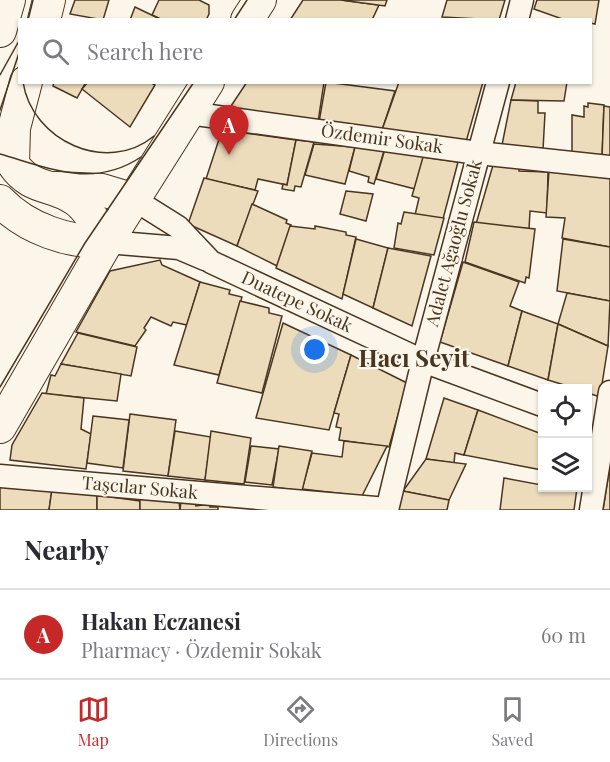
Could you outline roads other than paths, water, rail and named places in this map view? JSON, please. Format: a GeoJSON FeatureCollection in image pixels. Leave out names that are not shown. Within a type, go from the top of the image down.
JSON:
{"type":"FeatureCollection","features":[{"type":"Feature","properties":{"kind":"main road"},"geometry":{"type":"LineString","coordinates":[[0,31],[9,0]]}},
{"type":"Feature","properties":{"kind":"main road"},"geometry":{"type":"LineString","coordinates":[[44,18],[49,0]]}},
{"type":"Feature","properties":{"kind":"main road"},"geometry":{"type":"LineString","coordinates":[[248,18],[260,0]]}},
{"type":"Feature","properties":{"kind":"main road"},"geometry":{"type":"LineString","coordinates":[[25,84],[14,128],[10,161],[39,186],[52,189],[102,190],[135,200]]}},
{"type":"Feature","properties":{"kind":"main road"},"geometry":{"type":"LineString","coordinates":[[0,427],[107,242],[207,84]]}},
{"type":"Feature","properties":{"kind":"main road"},"geometry":{"type":"LineString","coordinates":[[52,189],[83,205],[107,242]]}},
{"type":"Feature","properties":{"kind":"main road"},"geometry":{"type":"LineString","coordinates":[[0,201],[19,218],[70,241],[107,242]]}},
{"type":"Feature","properties":{"kind":"street"},"geometry":{"type":"LineString","coordinates":[[517,18],[522,0]]}},
{"type":"Feature","properties":{"kind":"street","name":"Adalet Ağaoğlu Sokak"},"geometry":{"type":"LineString","coordinates":[[387,510],[423,362],[497,84]]}},
{"type":"Feature","properties":{"kind":"street","name":"Özdemir Sokak"},"geometry":{"type":"LineString","coordinates":[[189,113],[478,153],[610,167]]}},
{"type":"Feature","properties":{"kind":"street","name":"Duatepe Sokak"},"geometry":{"type":"LineString","coordinates":[[135,200],[178,227],[212,262],[423,362],[538,403]]}},
{"type":"Feature","properties":{"kind":"street"},"geometry":{"type":"LineString","coordinates":[[107,242],[179,248],[212,262]]}},
{"type":"Feature","properties":{"kind":"street"},"geometry":{"type":"LineString","coordinates":[[591,510],[601,426],[610,393]]}},
{"type":"Feature","properties":{"kind":"street","name":"Taşcılar Sokak"},"geometry":{"type":"LineString","coordinates":[[0,476],[387,510]]}},
{"type":"Feature","properties":{"kind":"tram line"},"geometry":{"type":"LineString","coordinates":[[28,18],[33,0]]}},
{"type":"Feature","properties":{"kind":"tram line"},"geometry":{"type":"LineString","coordinates":[[235,18],[247,0]]}},
{"type":"Feature","properties":{"kind":"tram line"},"geometry":{"type":"LineString","coordinates":[[0,75],[18,43]]}},
{"type":"Feature","properties":{"kind":"tram line"},"geometry":{"type":"LineString","coordinates":[[0,110],[18,56]]}},
{"type":"Feature","properties":{"kind":"tram line"},"geometry":{"type":"LineString","coordinates":[[24,84],[29,103],[41,121],[56,135],[74,146],[94,152],[115,152],[135,147],[154,136]]}},
{"type":"Feature","properties":{"kind":"tram line"},"geometry":{"type":"LineString","coordinates":[[0,387],[85,243],[193,84]]}},
{"type":"Feature","properties":{"kind":"tram line"},"geometry":{"type":"LineString","coordinates":[[0,154],[53,170],[88,174],[123,167],[141,157]]}},
{"type":"Feature","properties":{"kind":"place","name":"Hakan Eczanesi"},"geometry":{"type":"Point","coordinates":[229,155]}},
{"type":"Feature","properties":{"kind":"district","name":"Hacı Seyit"},"geometry":{"type":"Point","coordinates":[414,359]}}]}
